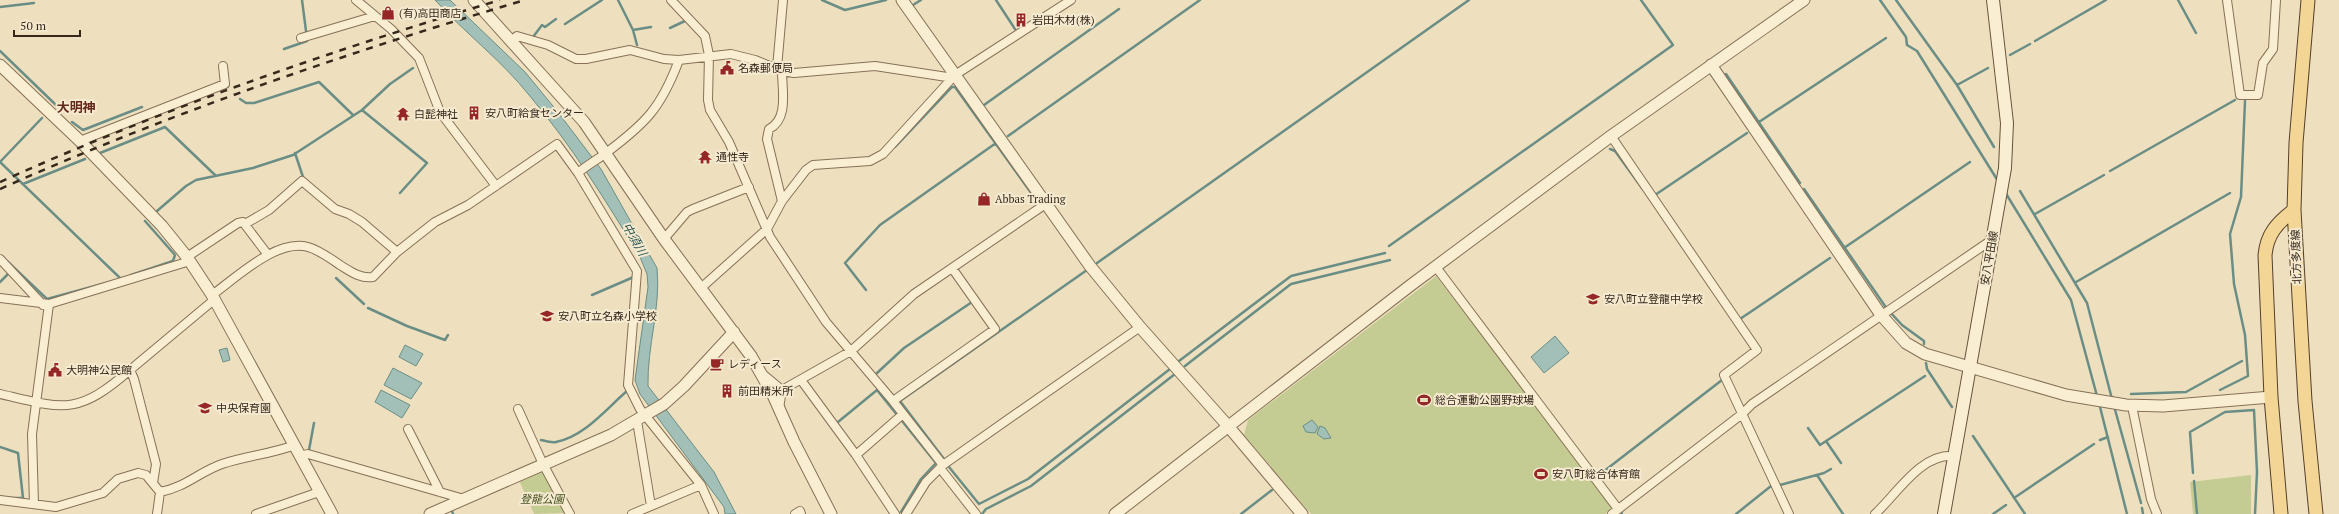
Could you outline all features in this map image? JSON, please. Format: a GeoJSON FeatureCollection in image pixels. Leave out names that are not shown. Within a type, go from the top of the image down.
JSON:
{"type":"FeatureCollection","features":[{"type":"Feature","properties":{"kind":"main road","name":"安八平田線"},"geometry":{"type":"LineString","coordinates":[[1944,514],[2005,168],[2007,123],[1993,0]]}},
{"type":"Feature","properties":{"kind":"main road","name":"北方多度線"},"geometry":{"type":"LineString","coordinates":[[2308,0],[2296,143],[2294,210],[2305,401],[2316,514]]}},
{"type":"Feature","properties":{"kind":"main road"},"geometry":{"type":"LineString","coordinates":[[2281,514],[2271,398],[2264,268],[2266,246],[2277,223],[2294,210]]}},
{"type":"Feature","properties":{"kind":"street"},"geometry":{"type":"LineString","coordinates":[[356,0],[391,29],[419,58],[440,112],[496,186]]}},
{"type":"Feature","properties":{"kind":"street"},"geometry":{"type":"LineString","coordinates":[[474,0],[512,40],[584,122],[602,156],[734,332],[763,375],[831,514]]}},
{"type":"Feature","properties":{"kind":"street"},"geometry":{"type":"LineString","coordinates":[[671,0],[705,36],[709,55],[708,100],[710,110],[729,142],[767,229],[805,293],[826,322],[893,401],[976,514]]}},
{"type":"Feature","properties":{"kind":"street"},"geometry":{"type":"LineString","coordinates":[[782,201],[767,139],[769,129],[775,126],[782,117],[780,70],[783,0]]}},
{"type":"Feature","properties":{"kind":"street"},"geometry":{"type":"LineString","coordinates":[[902,0],[1047,203],[1090,266],[1140,327],[1228,426],[1302,514]]}},
{"type":"Feature","properties":{"kind":"street"},"geometry":{"type":"LineString","coordinates":[[701,288],[767,229],[782,201],[806,170],[813,165],[870,161],[883,154],[955,75],[1071,0]]}},
{"type":"Feature","properties":{"kind":"street"},"geometry":{"type":"LineString","coordinates":[[1115,514],[1436,267],[1611,136],[1804,0]]}},
{"type":"Feature","properties":{"kind":"street"},"geometry":{"type":"LineString","coordinates":[[2227,0],[2240,95],[2258,96],[2263,63],[2273,49],[2276,0]]}},
{"type":"Feature","properties":{"kind":"street"},"geometry":{"type":"LineString","coordinates":[[301,38],[375,16]]}},
{"type":"Feature","properties":{"kind":"street"},"geometry":{"type":"LineString","coordinates":[[512,40],[517,36],[548,45],[576,59],[586,59],[630,50],[664,59],[679,60],[709,55],[730,54],[755,60],[780,70],[794,73],[875,66],[940,76],[955,75]]}},
{"type":"Feature","properties":{"kind":"street"},"geometry":{"type":"LineString","coordinates":[[580,171],[602,156],[654,111],[664,94],[679,60]]}},
{"type":"Feature","properties":{"kind":"street"},"geometry":{"type":"LineString","coordinates":[[0,65],[80,141],[162,226],[189,259],[213,297],[332,514]]}},
{"type":"Feature","properties":{"kind":"street"},"geometry":{"type":"LineString","coordinates":[[1711,65],[1880,315],[1906,343],[1925,354],[1970,368],[2066,395],[2126,405],[2163,406],[2271,398]]}},
{"type":"Feature","properties":{"kind":"street"},"geometry":{"type":"LineString","coordinates":[[80,141],[226,84],[223,66]]}},
{"type":"Feature","properties":{"kind":"street"},"geometry":{"type":"LineString","coordinates":[[1611,136],[1757,350],[1724,375],[1789,514]]}},
{"type":"Feature","properties":{"kind":"street"},"geometry":{"type":"LineString","coordinates":[[0,394],[53,407],[75,405],[94,398],[109,388],[213,297],[268,255],[288,247],[307,247],[316,250],[356,274],[369,278],[377,275],[397,252],[435,222],[468,206],[557,144],[580,171],[637,271],[628,386],[644,416],[701,485],[714,514]]}},
{"type":"Feature","properties":{"kind":"street"},"geometry":{"type":"LineString","coordinates":[[245,224],[269,210],[302,181],[334,209],[349,214],[362,222],[397,252]]}},
{"type":"Feature","properties":{"kind":"street"},"geometry":{"type":"LineString","coordinates":[[664,239],[687,212],[693,208],[749,186]]}},
{"type":"Feature","properties":{"kind":"street"},"geometry":{"type":"LineString","coordinates":[[782,390],[851,351],[914,294],[1047,203]]}},
{"type":"Feature","properties":{"kind":"street"},"geometry":{"type":"LineString","coordinates":[[0,298],[46,304],[189,259],[238,223],[244,222],[268,255]]}},
{"type":"Feature","properties":{"kind":"street"},"geometry":{"type":"LineString","coordinates":[[1436,267],[1615,512],[1742,414],[1752,404],[1993,239]]}},
{"type":"Feature","properties":{"kind":"street"},"geometry":{"type":"LineString","coordinates":[[0,259],[46,304]]}},
{"type":"Feature","properties":{"kind":"street"},"geometry":{"type":"LineString","coordinates":[[893,401],[995,329],[952,268]]}},
{"type":"Feature","properties":{"kind":"street"},"geometry":{"type":"LineString","coordinates":[[34,504],[32,441],[46,304]]}},
{"type":"Feature","properties":{"kind":"street"},"geometry":{"type":"LineString","coordinates":[[906,514],[926,482],[942,467],[1140,327]]}},
{"type":"Feature","properties":{"kind":"street"},"geometry":{"type":"LineString","coordinates":[[430,514],[611,435],[644,416],[664,404],[684,386],[734,332]]}},
{"type":"Feature","properties":{"kind":"street"},"geometry":{"type":"LineString","coordinates":[[130,370],[134,379],[156,464],[153,483]]}},
{"type":"Feature","properties":{"kind":"street"},"geometry":{"type":"LineString","coordinates":[[763,375],[782,390]]}},
{"type":"Feature","properties":{"kind":"street"},"geometry":{"type":"LineString","coordinates":[[801,380],[856,455],[895,514]]}},
{"type":"Feature","properties":{"kind":"street"},"geometry":{"type":"LineString","coordinates":[[779,408],[782,390]]}},
{"type":"Feature","properties":{"kind":"street"},"geometry":{"type":"LineString","coordinates":[[2126,405],[2151,499],[2157,514]]}},
{"type":"Feature","properties":{"kind":"street"},"geometry":{"type":"LineString","coordinates":[[518,409],[543,464],[570,514]]}},
{"type":"Feature","properties":{"kind":"street"},"geometry":{"type":"LineString","coordinates":[[856,455],[903,414]]}},
{"type":"Feature","properties":{"kind":"street"},"geometry":{"type":"LineString","coordinates":[[644,416],[651,506]]}},
{"type":"Feature","properties":{"kind":"street"},"geometry":{"type":"LineString","coordinates":[[408,429],[440,492]]}},
{"type":"Feature","properties":{"kind":"street"},"geometry":{"type":"LineString","coordinates":[[160,492],[188,484],[207,471],[223,464],[295,446]]}},
{"type":"Feature","properties":{"kind":"street"},"geometry":{"type":"LineString","coordinates":[[300,456],[308,454],[464,499]]}},
{"type":"Feature","properties":{"kind":"street"},"geometry":{"type":"LineString","coordinates":[[1875,514],[1909,476],[1940,456],[1954,456]]}},
{"type":"Feature","properties":{"kind":"street"},"geometry":{"type":"LineString","coordinates":[[0,500],[56,507],[103,494],[118,479],[138,473],[146,475],[160,492],[157,514]]}},
{"type":"Feature","properties":{"kind":"street"},"geometry":{"type":"LineString","coordinates":[[632,514],[701,485]]}},
{"type":"Feature","properties":{"kind":"street"},"geometry":{"type":"LineString","coordinates":[[256,514],[319,492]]}},
{"type":"Feature","properties":{"kind":"street"},"geometry":{"type":"LineString","coordinates":[[795,514],[800,512],[801,514]]}},
{"type":"Feature","properties":{"kind":"green space"},"geometry":{"type":"Polygon","coordinates":[[[1436,276],[1614,507],[1605,514],[1311,514],[1244,435],[1248,420],[1436,276]]]}},
{"type":"Feature","properties":{"kind":"green space","name":"登龍公園"},"geometry":{"type":"Polygon","coordinates":[[[542,467],[566,513],[534,514],[518,478],[542,467]]]}},
{"type":"Feature","properties":{"kind":"green space"},"geometry":{"type":"Polygon","coordinates":[[[2251,475],[2251,514],[2193,514],[2190,482],[2251,475]]]}},
{"type":"Feature","properties":{"kind":"water","name":"中須川"},"geometry":{"type":"Polygon","coordinates":[[[435,0],[450,0],[525,72],[601,169],[657,268],[658,283],[656,312],[648,371],[648,386],[714,472],[736,514],[725,514],[724,507],[640,394],[635,380],[648,287],[647,274],[640,257],[588,174],[545,114],[507,70],[435,0]]]}},
{"type":"Feature","properties":{"kind":"water"},"geometry":{"type":"Polygon","coordinates":[[[1555,336],[1569,353],[1544,373],[1531,357],[1555,336]]]}},
{"type":"Feature","properties":{"kind":"water"},"geometry":{"type":"Polygon","coordinates":[[[405,345],[423,354],[416,366],[399,357],[405,345]]]}},
{"type":"Feature","properties":{"kind":"water"},"geometry":{"type":"Polygon","coordinates":[[[227,348],[230,360],[223,362],[219,350],[227,348]]]}},
{"type":"Feature","properties":{"kind":"water"},"geometry":{"type":"Polygon","coordinates":[[[393,368],[422,383],[411,399],[384,385],[393,368]]]}},
{"type":"Feature","properties":{"kind":"water"},"geometry":{"type":"Polygon","coordinates":[[[381,390],[410,405],[402,418],[375,402],[381,390]]]}},
{"type":"Feature","properties":{"kind":"water"},"geometry":{"type":"Polygon","coordinates":[[[1312,420],[1318,427],[1315,433],[1306,432],[1303,426],[1312,420]]]}},
{"type":"Feature","properties":{"kind":"water"},"geometry":{"type":"Polygon","coordinates":[[[1320,426],[1325,428],[1331,438],[1324,439],[1317,434],[1320,426]]]}},
{"type":"Feature","properties":{"kind":"waterway"},"geometry":{"type":"LineString","coordinates":[[302,0],[306,31]]}},
{"type":"Feature","properties":{"kind":"waterway"},"geometry":{"type":"LineString","coordinates":[[565,24],[602,0]]}},
{"type":"Feature","properties":{"kind":"waterway"},"geometry":{"type":"LineString","coordinates":[[618,0],[633,30],[637,45]]}},
{"type":"Feature","properties":{"kind":"waterway"},"geometry":{"type":"LineString","coordinates":[[822,0],[845,10],[886,0]]}},
{"type":"Feature","properties":{"kind":"waterway"},"geometry":{"type":"LineString","coordinates":[[913,5],[921,0]]}},
{"type":"Feature","properties":{"kind":"waterway"},"geometry":{"type":"LineString","coordinates":[[996,0],[1015,29]]}},
{"type":"Feature","properties":{"kind":"waterway"},"geometry":{"type":"LineString","coordinates":[[1008,136],[1200,0]]}},
{"type":"Feature","properties":{"kind":"waterway"},"geometry":{"type":"LineString","coordinates":[[1097,263],[1469,0]]}},
{"type":"Feature","properties":{"kind":"waterway"},"geometry":{"type":"LineString","coordinates":[[1389,246],[1673,45],[1641,0]]}},
{"type":"Feature","properties":{"kind":"waterway"},"geometry":{"type":"LineString","coordinates":[[1880,0],[1906,37],[1907,45],[1917,51],[1998,181]]}},
{"type":"Feature","properties":{"kind":"waterway"},"geometry":{"type":"LineString","coordinates":[[1896,0],[1957,85],[1994,147]]}},
{"type":"Feature","properties":{"kind":"waterway"},"geometry":{"type":"LineString","coordinates":[[2035,41],[2106,0]]}},
{"type":"Feature","properties":{"kind":"waterway"},"geometry":{"type":"LineString","coordinates":[[2178,0],[2196,33]]}},
{"type":"Feature","properties":{"kind":"waterway"},"geometry":{"type":"LineString","coordinates":[[0,7],[34,3]]}},
{"type":"Feature","properties":{"kind":"waterway"},"geometry":{"type":"LineString","coordinates":[[984,105],[1119,9]]}},
{"type":"Feature","properties":{"kind":"waterway"},"geometry":{"type":"LineString","coordinates":[[533,37],[542,25],[545,27],[556,19]]}},
{"type":"Feature","properties":{"kind":"waterway"},"geometry":{"type":"LineString","coordinates":[[670,28],[687,20]]}},
{"type":"Feature","properties":{"kind":"waterway"},"geometry":{"type":"LineString","coordinates":[[633,30],[651,27]]}},
{"type":"Feature","properties":{"kind":"waterway"},"geometry":{"type":"LineString","coordinates":[[1759,122],[1886,38]]}},
{"type":"Feature","properties":{"kind":"waterway"},"geometry":{"type":"LineString","coordinates":[[284,49],[307,41]]}},
{"type":"Feature","properties":{"kind":"waterway"},"geometry":{"type":"LineString","coordinates":[[2010,55],[2030,44]]}},
{"type":"Feature","properties":{"kind":"waterway"},"geometry":{"type":"LineString","coordinates":[[0,51],[57,106]]}},
{"type":"Feature","properties":{"kind":"waterway"},"geometry":{"type":"LineString","coordinates":[[157,211],[186,186],[196,180],[253,168],[293,155],[362,110],[390,84],[413,68]]}},
{"type":"Feature","properties":{"kind":"waterway"},"geometry":{"type":"LineString","coordinates":[[1957,85],[1988,68]]}},
{"type":"Feature","properties":{"kind":"waterway"},"geometry":{"type":"LineString","coordinates":[[1726,74],[1800,183]]}},
{"type":"Feature","properties":{"kind":"waterway"},"geometry":{"type":"LineString","coordinates":[[240,99],[246,103],[254,103],[319,82],[353,115]]}},
{"type":"Feature","properties":{"kind":"waterway"},"geometry":{"type":"LineString","coordinates":[[895,147],[952,87],[955,87],[1037,201]]}},
{"type":"Feature","properties":{"kind":"waterway"},"geometry":{"type":"LineString","coordinates":[[2110,171],[2235,100]]}},
{"type":"Feature","properties":{"kind":"waterway"},"geometry":{"type":"LineString","coordinates":[[2220,390],[2248,376],[2245,335],[2234,284],[2230,234],[2241,197],[2245,101]]}},
{"type":"Feature","properties":{"kind":"waterway"},"geometry":{"type":"LineString","coordinates":[[72,122],[83,130],[142,107]]}},
{"type":"Feature","properties":{"kind":"waterway"},"geometry":{"type":"LineString","coordinates":[[362,110],[427,163],[400,193]]}},
{"type":"Feature","properties":{"kind":"waterway"},"geometry":{"type":"LineString","coordinates":[[0,162],[42,118]]}},
{"type":"Feature","properties":{"kind":"waterway"},"geometry":{"type":"LineString","coordinates":[[100,153],[165,127],[215,175]]}},
{"type":"Feature","properties":{"kind":"waterway"},"geometry":{"type":"LineString","coordinates":[[1655,195],[1747,133]]}},
{"type":"Feature","properties":{"kind":"waterway"},"geometry":{"type":"LineString","coordinates":[[866,290],[845,263],[880,225],[996,143]]}},
{"type":"Feature","properties":{"kind":"waterway"},"geometry":{"type":"LineString","coordinates":[[1610,149],[1615,151],[1642,188]]}},
{"type":"Feature","properties":{"kind":"waterway"},"geometry":{"type":"LineString","coordinates":[[295,153],[304,180]]}},
{"type":"Feature","properties":{"kind":"waterway"},"geometry":{"type":"LineString","coordinates":[[23,184],[85,159]]}},
{"type":"Feature","properties":{"kind":"waterway"},"geometry":{"type":"LineString","coordinates":[[0,162],[120,278]]}},
{"type":"Feature","properties":{"kind":"waterway"},"geometry":{"type":"LineString","coordinates":[[1844,248],[1970,162]]}},
{"type":"Feature","properties":{"kind":"waterway"},"geometry":{"type":"LineString","coordinates":[[2035,214],[2104,175]]}},
{"type":"Feature","properties":{"kind":"waterway"},"geometry":{"type":"LineString","coordinates":[[1804,189],[1885,306]]}},
{"type":"Feature","properties":{"kind":"waterway"},"geometry":{"type":"LineString","coordinates":[[2020,191],[2087,303],[2112,399]]}},
{"type":"Feature","properties":{"kind":"waterway"},"geometry":{"type":"LineString","coordinates":[[2005,192],[2071,300],[2097,396]]}},
{"type":"Feature","properties":{"kind":"waterway"},"geometry":{"type":"LineString","coordinates":[[2076,282],[2230,193]]}},
{"type":"Feature","properties":{"kind":"waterway"},"geometry":{"type":"LineString","coordinates":[[131,275],[173,261],[175,255],[145,221]]}},
{"type":"Feature","properties":{"kind":"waterway"},"geometry":{"type":"LineString","coordinates":[[1179,361],[1291,276],[1385,253]]}},
{"type":"Feature","properties":{"kind":"waterway"},"geometry":{"type":"LineString","coordinates":[[1740,319],[1830,258]]}},
{"type":"Feature","properties":{"kind":"waterway"},"geometry":{"type":"LineString","coordinates":[[1185,366],[1291,284],[1390,260]]}},
{"type":"Feature","properties":{"kind":"waterway"},"geometry":{"type":"LineString","coordinates":[[8,262],[47,299],[106,283]]}},
{"type":"Feature","properties":{"kind":"waterway"},"geometry":{"type":"LineString","coordinates":[[944,459],[900,401],[1087,270]]}},
{"type":"Feature","properties":{"kind":"waterway"},"geometry":{"type":"LineString","coordinates":[[0,282],[8,274]]}},
{"type":"Feature","properties":{"kind":"waterway"},"geometry":{"type":"LineString","coordinates":[[592,295],[636,276]]}},
{"type":"Feature","properties":{"kind":"waterway"},"geometry":{"type":"LineString","coordinates":[[336,278],[364,304]]}},
{"type":"Feature","properties":{"kind":"waterway"},"geometry":{"type":"LineString","coordinates":[[877,373],[904,348],[972,302]]}},
{"type":"Feature","properties":{"kind":"waterway"},"geometry":{"type":"LineString","coordinates":[[368,308],[407,326],[445,340],[448,335]]}},
{"type":"Feature","properties":{"kind":"waterway"},"geometry":{"type":"LineString","coordinates":[[1890,312],[1902,325],[1924,341],[1924,344]]}},
{"type":"Feature","properties":{"kind":"waterway"},"geometry":{"type":"LineString","coordinates":[[2131,394],[2186,392],[2242,361]]}},
{"type":"Feature","properties":{"kind":"waterway"},"geometry":{"type":"LineString","coordinates":[[1926,363],[1927,369],[1952,407]]}},
{"type":"Feature","properties":{"kind":"waterway"},"geometry":{"type":"LineString","coordinates":[[949,467],[979,504],[1028,479],[1170,369]]}},
{"type":"Feature","properties":{"kind":"waterway"},"geometry":{"type":"LineString","coordinates":[[982,514],[986,509],[1031,486],[1175,374]]}},
{"type":"Feature","properties":{"kind":"waterway"},"geometry":{"type":"LineString","coordinates":[[1808,428],[1820,445],[1925,376]]}},
{"type":"Feature","properties":{"kind":"waterway"},"geometry":{"type":"LineString","coordinates":[[1599,475],[1722,380]]}},
{"type":"Feature","properties":{"kind":"waterway"},"geometry":{"type":"LineString","coordinates":[[838,422],[877,390],[936,463],[921,479],[901,512]]}},
{"type":"Feature","properties":{"kind":"waterway"},"geometry":{"type":"LineString","coordinates":[[541,440],[556,442],[567,439],[576,434],[586,428],[627,391]]}},
{"type":"Feature","properties":{"kind":"waterway"},"geometry":{"type":"LineString","coordinates":[[2099,403],[2127,514]]}},
{"type":"Feature","properties":{"kind":"waterway"},"geometry":{"type":"LineString","coordinates":[[2114,406],[2141,503]]}},
{"type":"Feature","properties":{"kind":"waterway"},"geometry":{"type":"LineString","coordinates":[[2193,473],[2190,432],[2225,412],[2254,410],[2257,472],[2255,514]]}},
{"type":"Feature","properties":{"kind":"waterway"},"geometry":{"type":"LineString","coordinates":[[309,450],[314,423]]}},
{"type":"Feature","properties":{"kind":"waterway"},"geometry":{"type":"LineString","coordinates":[[1973,436],[2025,514]]}},
{"type":"Feature","properties":{"kind":"waterway"},"geometry":{"type":"LineString","coordinates":[[2100,440],[2108,437]]}},
{"type":"Feature","properties":{"kind":"waterway"},"geometry":{"type":"LineString","coordinates":[[1826,441],[1841,463]]}},
{"type":"Feature","properties":{"kind":"waterway"},"geometry":{"type":"LineString","coordinates":[[2014,498],[2094,444]]}},
{"type":"Feature","properties":{"kind":"waterway"},"geometry":{"type":"LineString","coordinates":[[0,447],[18,453],[23,498],[12,498]]}},
{"type":"Feature","properties":{"kind":"waterway"},"geometry":{"type":"LineString","coordinates":[[1780,485],[1824,473],[1831,469]]}},
{"type":"Feature","properties":{"kind":"waterway"},"geometry":{"type":"LineString","coordinates":[[1817,475],[1843,514]]}},
{"type":"Feature","properties":{"kind":"waterway"},"geometry":{"type":"LineString","coordinates":[[2194,481],[2197,514]]}},
{"type":"Feature","properties":{"kind":"waterway"},"geometry":{"type":"LineString","coordinates":[[1736,514],[1771,486]]}},
{"type":"Feature","properties":{"kind":"waterway"},"geometry":{"type":"LineString","coordinates":[[1241,514],[1272,490]]}},
{"type":"Feature","properties":{"kind":"waterway"},"geometry":{"type":"LineString","coordinates":[[1993,514],[2006,505]]}},
{"type":"Feature","properties":{"kind":"waterway"},"geometry":{"type":"LineString","coordinates":[[2142,508],[2143,514]]}},
{"type":"Feature","properties":{"kind":"railway"},"geometry":{"type":"LineString","coordinates":[[0,182],[123,130],[247,83],[436,19],[500,0]]}},
{"type":"Feature","properties":{"kind":"railway"},"geometry":{"type":"LineString","coordinates":[[0,189],[129,135],[259,86],[391,41],[525,0]]}},
{"type":"Feature","properties":{"kind":"place","name":"(有)高田商店"},"geometry":{"type":"Point","coordinates":[388,13]}},
{"type":"Feature","properties":{"kind":"place","name":"岩田木材(株)"},"geometry":{"type":"Point","coordinates":[1021,20]}},
{"type":"Feature","properties":{"kind":"place","name":"名森郵便局"},"geometry":{"type":"Point","coordinates":[727,68]}},
{"type":"Feature","properties":{"kind":"place","name":"安八町給食センター"},"geometry":{"type":"Point","coordinates":[474,113]}},
{"type":"Feature","properties":{"kind":"place","name":"白髭神社"},"geometry":{"type":"Point","coordinates":[403,114]}},
{"type":"Feature","properties":{"kind":"place","name":"通性寺"},"geometry":{"type":"Point","coordinates":[705,157]}},
{"type":"Feature","properties":{"kind":"place","name":"Abbas Trading"},"geometry":{"type":"Point","coordinates":[984,199]}},
{"type":"Feature","properties":{"kind":"place","name":"安八町立登龍中学校"},"geometry":{"type":"Point","coordinates":[1593,299]}},
{"type":"Feature","properties":{"kind":"place","name":"安八町立名森小学校"},"geometry":{"type":"Point","coordinates":[547,316]}},
{"type":"Feature","properties":{"kind":"place","name":"レディース"},"geometry":{"type":"Point","coordinates":[717,364]}},
{"type":"Feature","properties":{"kind":"place","name":"大明神公民館"},"geometry":{"type":"Point","coordinates":[55,370]}},
{"type":"Feature","properties":{"kind":"place","name":"前田精米所"},"geometry":{"type":"Point","coordinates":[727,391]}},
{"type":"Feature","properties":{"kind":"place","name":"総合運動公園野球場"},"geometry":{"type":"Point","coordinates":[1424,400]}},
{"type":"Feature","properties":{"kind":"place","name":"中央保育園"},"geometry":{"type":"Point","coordinates":[205,408]}},
{"type":"Feature","properties":{"kind":"place","name":"安八町総合体育館"},"geometry":{"type":"Point","coordinates":[1541,474]}},
{"type":"Feature","properties":{"kind":"district","name":"大明神"},"geometry":{"type":"Point","coordinates":[76,107]}}]}
